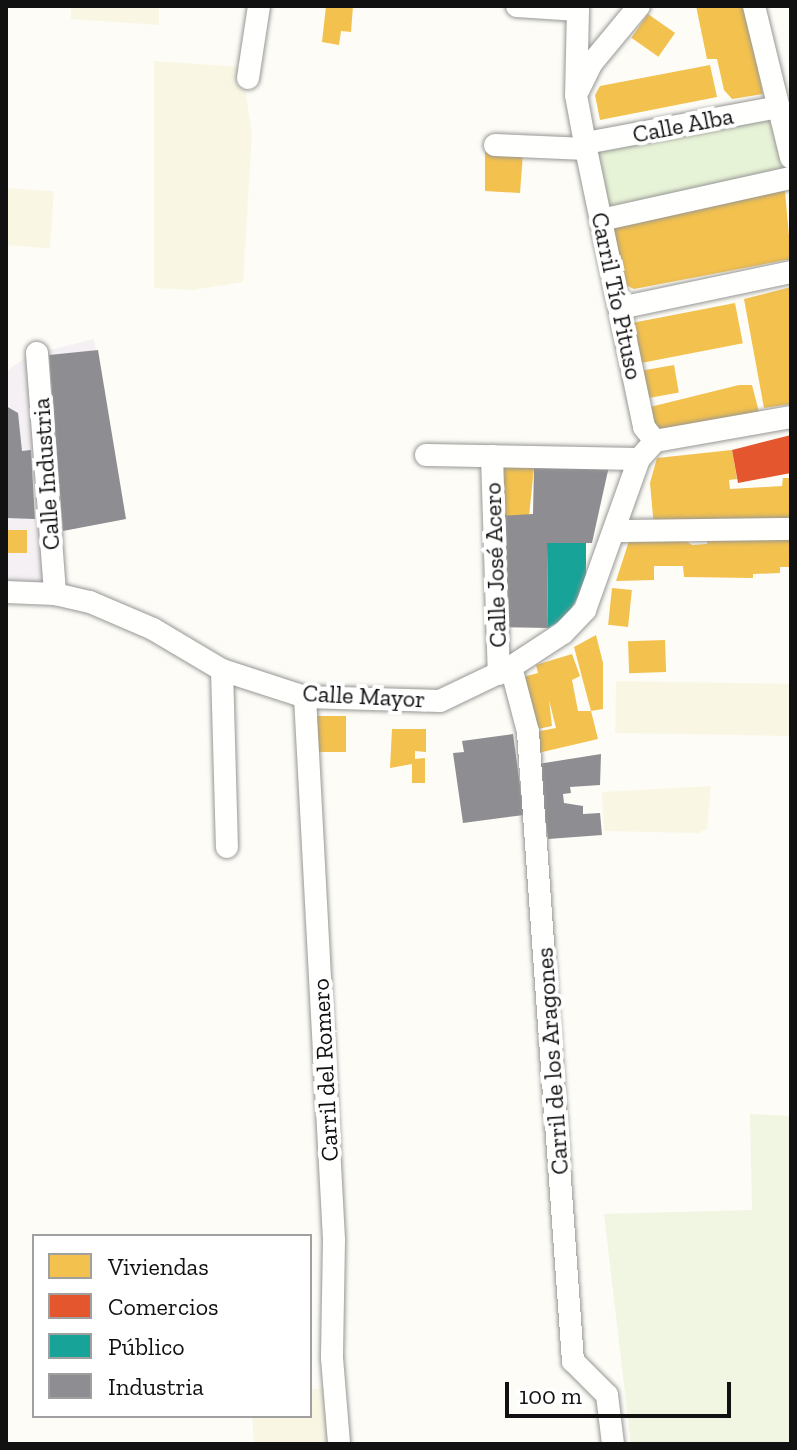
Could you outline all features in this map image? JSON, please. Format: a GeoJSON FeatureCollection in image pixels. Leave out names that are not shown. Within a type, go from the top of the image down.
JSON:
{"type":"FeatureCollection","features":[{"type":"Feature","properties":{"kind":"street"},"geometry":{"type":"LineString","coordinates":[[248,78],[259,6]]}},
{"type":"Feature","properties":{"kind":"street","name":"Carril Tío Pituso"},"geometry":{"type":"LineString","coordinates":[[517,6],[578,8],[576,95],[644,427],[655,441]]}},
{"type":"Feature","properties":{"kind":"street"},"geometry":{"type":"LineString","coordinates":[[576,95],[591,64],[639,6]]}},
{"type":"Feature","properties":{"kind":"street"},"geometry":{"type":"LineString","coordinates":[[754,6],[791,158]]}},
{"type":"Feature","properties":{"kind":"street","name":"Calle Alba"},"geometry":{"type":"LineString","coordinates":[[586,146],[779,107]]}},
{"type":"Feature","properties":{"kind":"street"},"geometry":{"type":"LineString","coordinates":[[495,145],[586,146]]}},
{"type":"Feature","properties":{"kind":"street"},"geometry":{"type":"LineString","coordinates":[[601,220],[791,178]]}},
{"type":"Feature","properties":{"kind":"street"},"geometry":{"type":"LineString","coordinates":[[620,308],[791,272]]}},
{"type":"Feature","properties":{"kind":"street","name":"Calle Industria"},"geometry":{"type":"LineString","coordinates":[[37,353],[55,594]]}},
{"type":"Feature","properties":{"kind":"street"},"geometry":{"type":"LineString","coordinates":[[655,441],[791,417]]}},
{"type":"Feature","properties":{"kind":"street","name":"Calle Mayor"},"geometry":{"type":"LineString","coordinates":[[6,592],[55,594],[153,629],[222,670],[305,697],[440,701],[505,670],[563,633],[585,610],[616,531],[639,459],[655,441]]}},
{"type":"Feature","properties":{"kind":"street"},"geometry":{"type":"LineString","coordinates":[[426,455],[639,459]]}},
{"type":"Feature","properties":{"kind":"street","name":"Calle José Acero"},"geometry":{"type":"LineString","coordinates":[[492,456],[505,670]]}},
{"type":"Feature","properties":{"kind":"street"},"geometry":{"type":"LineString","coordinates":[[616,531],[791,529]]}},
{"type":"Feature","properties":{"kind":"street"},"geometry":{"type":"LineString","coordinates":[[222,670],[227,847]]}},
{"type":"Feature","properties":{"kind":"street","name":"Carril de los Aragones"},"geometry":{"type":"LineString","coordinates":[[505,670],[528,732],[573,1361],[607,1395],[613,1444]]}},
{"type":"Feature","properties":{"kind":"street","name":"Carril del Romero"},"geometry":{"type":"LineString","coordinates":[[305,697],[334,1240],[332,1358],[339,1444]]}},
{"type":"Feature","properties":{"kind":"shaded area"},"geometry":{"type":"Polygon","coordinates":[[[71,6],[159,6],[159,25],[71,19],[71,6]]]}},
{"type":"Feature","properties":{"kind":"shaded area"},"geometry":{"type":"Polygon","coordinates":[[[154,61],[242,67],[252,135],[243,282],[193,290],[154,288],[154,61]]]}},
{"type":"Feature","properties":{"kind":"shaded area"},"geometry":{"type":"Polygon","coordinates":[[[6,188],[54,191],[50,248],[6,245],[6,188]]]}},
{"type":"Feature","properties":{"kind":"shaded area"},"geometry":{"type":"Polygon","coordinates":[[[94,339],[122,501],[47,512],[55,594],[6,592],[6,371],[30,355],[94,339]]]}},
{"type":"Feature","properties":{"kind":"shaded area"},"geometry":{"type":"Polygon","coordinates":[[[616,681],[791,684],[790,736],[615,733],[616,681]]]}},
{"type":"Feature","properties":{"kind":"shaded area"},"geometry":{"type":"Polygon","coordinates":[[[711,786],[707,829],[698,833],[604,831],[602,792],[711,786]]]}},
{"type":"Feature","properties":{"kind":"shaded area"},"geometry":{"type":"Polygon","coordinates":[[[330,1387],[334,1444],[254,1444],[252,1418],[312,1418],[312,1390],[330,1387]]]}},
{"type":"Feature","properties":{"kind":"green space"},"geometry":{"type":"Polygon","coordinates":[[[778,107],[791,177],[600,214],[587,144],[778,107]]]}},
{"type":"Feature","properties":{"kind":"green space"},"geometry":{"type":"Polygon","coordinates":[[[750,1114],[791,1116],[791,1444],[631,1444],[604,1214],[752,1210],[750,1114]]]}},
{"type":"Feature","properties":{"kind":"building: Viviendas"},"geometry":{"type":"Polygon","coordinates":[[[326,6],[353,6],[351,32],[341,31],[339,45],[322,42],[326,6]]]}},
{"type":"Feature","properties":{"kind":"building: Viviendas"},"geometry":{"type":"Polygon","coordinates":[[[696,6],[745,6],[763,94],[732,99],[724,90],[717,59],[707,59],[696,6]]]}},
{"type":"Feature","properties":{"kind":"building: Viviendas"},"geometry":{"type":"Polygon","coordinates":[[[648,14],[675,33],[658,57],[631,38],[648,14]]]}},
{"type":"Feature","properties":{"kind":"building: Viviendas"},"geometry":{"type":"Polygon","coordinates":[[[710,65],[717,97],[600,120],[595,95],[600,86],[710,65]]]}},
{"type":"Feature","properties":{"kind":"building: Viviendas"},"geometry":{"type":"Polygon","coordinates":[[[485,152],[523,153],[520,193],[485,191],[485,152]]]}},
{"type":"Feature","properties":{"kind":"building: Viviendas"},"geometry":{"type":"Polygon","coordinates":[[[785,191],[791,259],[634,289],[623,284],[611,229],[618,219],[785,191]]]}},
{"type":"Feature","properties":{"kind":"building: Viviendas"},"geometry":{"type":"Polygon","coordinates":[[[791,287],[791,404],[764,408],[744,299],[791,287]]]}},
{"type":"Feature","properties":{"kind":"building: Viviendas"},"geometry":{"type":"Polygon","coordinates":[[[735,303],[743,343],[640,363],[632,323],[735,303]]]}},
{"type":"Feature","properties":{"kind":"building: Viviendas"},"geometry":{"type":"Polygon","coordinates":[[[674,365],[679,393],[647,398],[642,371],[674,365]]]}},
{"type":"Feature","properties":{"kind":"building: Viviendas"},"geometry":{"type":"Polygon","coordinates":[[[739,385],[752,385],[759,412],[656,430],[650,407],[739,385]]]}},
{"type":"Feature","properties":{"kind":"building: Viviendas"},"geometry":{"type":"Polygon","coordinates":[[[732,450],[737,479],[729,480],[730,489],[782,486],[783,478],[791,478],[791,523],[654,527],[650,483],[657,458],[732,450]]]}},
{"type":"Feature","properties":{"kind":"building: Viviendas"},"geometry":{"type":"Polygon","coordinates":[[[497,465],[534,467],[529,517],[498,516],[497,465]]]}},
{"type":"Feature","properties":{"kind":"building: Viviendas"},"geometry":{"type":"Polygon","coordinates":[[[6,530],[27,530],[27,553],[6,553],[6,530]]]}},
{"type":"Feature","properties":{"kind":"building: Viviendas"},"geometry":{"type":"Polygon","coordinates":[[[707,535],[791,535],[791,567],[780,567],[780,573],[753,574],[753,578],[684,577],[683,566],[654,566],[654,580],[616,581],[630,538],[682,538],[692,545],[707,544],[707,535]]]}},
{"type":"Feature","properties":{"kind":"building: Viviendas"},"geometry":{"type":"Polygon","coordinates":[[[612,588],[632,590],[628,627],[608,625],[612,588]]]}},
{"type":"Feature","properties":{"kind":"building: Viviendas"},"geometry":{"type":"Polygon","coordinates":[[[596,635],[603,663],[603,709],[591,711],[574,647],[596,635]]]}},
{"type":"Feature","properties":{"kind":"building: Viviendas"},"geometry":{"type":"Polygon","coordinates":[[[665,640],[666,672],[629,673],[628,641],[665,640]]]}},
{"type":"Feature","properties":{"kind":"building: Viviendas"},"geometry":{"type":"Polygon","coordinates":[[[572,654],[580,676],[572,680],[578,711],[591,711],[598,739],[538,753],[535,732],[556,728],[549,700],[552,726],[533,730],[519,678],[538,673],[536,665],[572,654]]]}},
{"type":"Feature","properties":{"kind":"building: Viviendas"},"geometry":{"type":"Polygon","coordinates":[[[315,716],[346,716],[346,752],[315,752],[315,716]]]}},
{"type":"Feature","properties":{"kind":"building: Viviendas"},"geometry":{"type":"Polygon","coordinates":[[[392,729],[426,729],[426,752],[415,751],[415,759],[425,758],[425,783],[412,783],[412,764],[390,768],[392,729]]]}},
{"type":"Feature","properties":{"kind":"building: Comercios"},"geometry":{"type":"Polygon","coordinates":[[[791,435],[791,473],[738,483],[732,450],[791,435]]]}},
{"type":"Feature","properties":{"kind":"building: Público"},"geometry":{"type":"Polygon","coordinates":[[[547,543],[586,543],[586,583],[566,617],[548,628],[547,543]]]}},
{"type":"Feature","properties":{"kind":"building: Industria"},"geometry":{"type":"Polygon","coordinates":[[[98,350],[126,519],[63,531],[49,355],[98,350]]]}},
{"type":"Feature","properties":{"kind":"building: Industria"},"geometry":{"type":"Polygon","coordinates":[[[6,406],[18,413],[22,451],[31,450],[35,519],[6,518],[6,406]]]}},
{"type":"Feature","properties":{"kind":"building: Industria"},"geometry":{"type":"Polygon","coordinates":[[[609,466],[592,543],[547,543],[548,628],[502,627],[498,516],[533,514],[534,467],[609,466]]]}},
{"type":"Feature","properties":{"kind":"building: Industria"},"geometry":{"type":"Polygon","coordinates":[[[513,734],[524,815],[463,823],[453,753],[464,752],[462,741],[513,734]]]}},
{"type":"Feature","properties":{"kind":"building: Industria"},"geometry":{"type":"Polygon","coordinates":[[[601,754],[600,785],[570,787],[571,793],[563,794],[564,803],[583,806],[583,814],[600,813],[602,835],[548,839],[538,764],[601,754]]]}}]}
